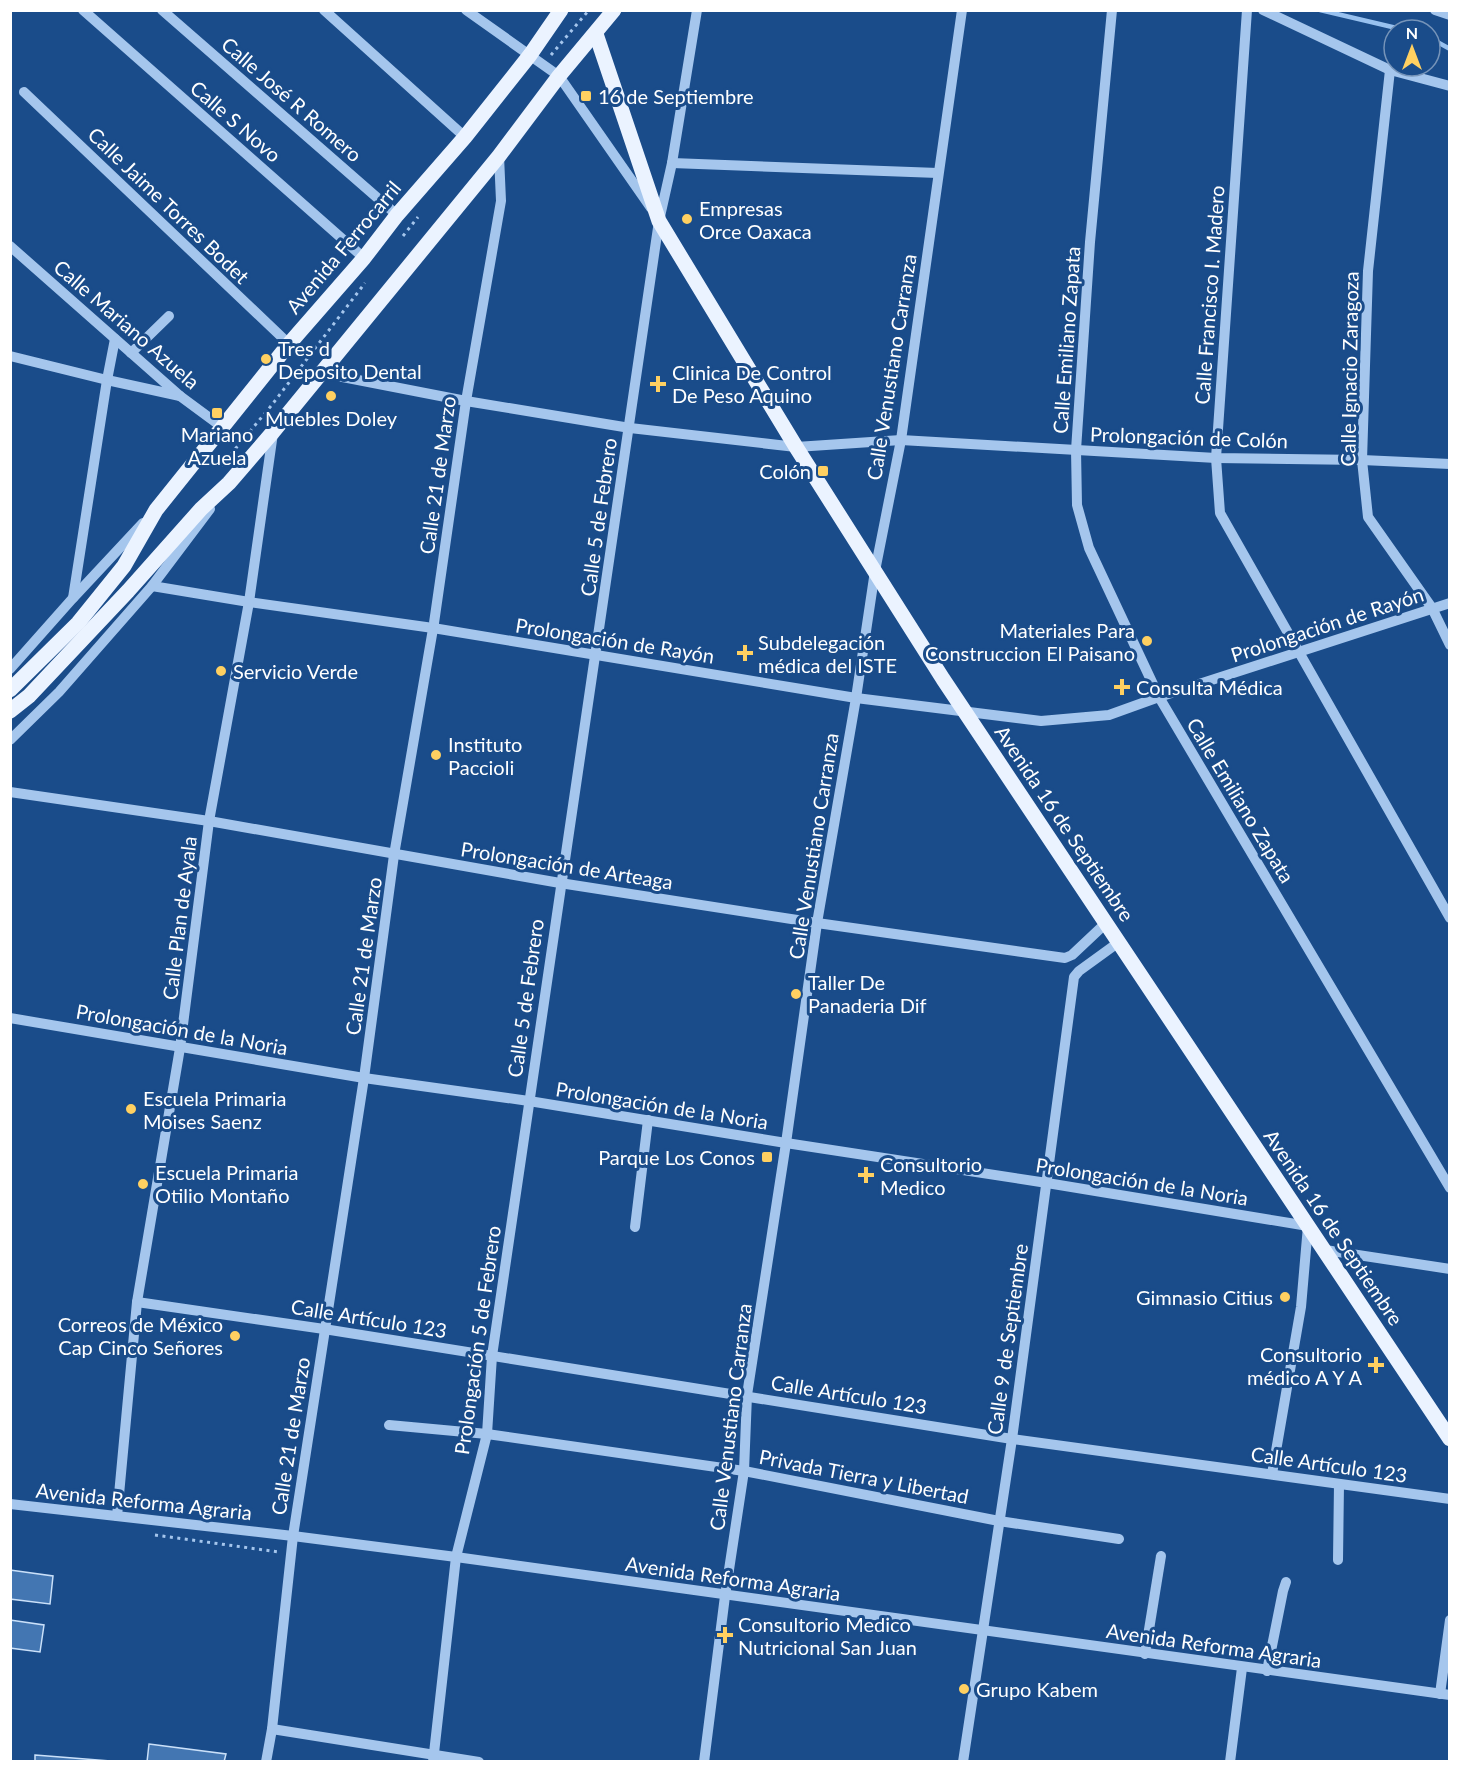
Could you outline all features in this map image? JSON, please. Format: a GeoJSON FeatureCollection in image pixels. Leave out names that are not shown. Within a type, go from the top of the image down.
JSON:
{"type":"FeatureCollection","features":[{"type":"Feature","properties":{"kind":"main road","name":"Avenida Ferrocarril"},"geometry":{"type":"LineString","coordinates":[[14,680],[78,623],[124,566],[156,510],[222,426],[364,258],[397,215],[465,137],[537,60],[561,10]]}},
{"type":"Feature","properties":{"kind":"main road"},"geometry":{"type":"LineString","coordinates":[[10,711],[29,696],[128,591],[201,508],[229,483],[273,432],[499,156],[559,76],[614,10]]}},
{"type":"Feature","properties":{"kind":"main road","name":"Avenida 16 de Septiembre"},"geometry":{"type":"LineString","coordinates":[[596,34],[659,221],[796,447],[966,713],[1449,1439]]}},
{"type":"Feature","properties":{"kind":"street","name":"Calle S Novo"},"geometry":{"type":"LineString","coordinates":[[83,10],[364,258]]}},
{"type":"Feature","properties":{"kind":"street","name":"Calle José R Romero"},"geometry":{"type":"LineString","coordinates":[[162,10],[397,215]]}},
{"type":"Feature","properties":{"kind":"street"},"geometry":{"type":"LineString","coordinates":[[324,10],[465,137]]}},
{"type":"Feature","properties":{"kind":"street","name":"Avenida 16 de Septiembre"},"geometry":{"type":"LineString","coordinates":[[466,10],[559,76],[659,221]]}},
{"type":"Feature","properties":{"kind":"street","name":"Calle 5 de Febrero"},"geometry":{"type":"LineString","coordinates":[[529,1101],[659,221],[672,163],[697,10]]}},
{"type":"Feature","properties":{"kind":"street","name":"Calle Venustiano Carranza"},"geometry":{"type":"LineString","coordinates":[[704,1761],[744,1471],[747,1395],[817,923],[856,698],[874,571],[901,440],[962,10]]}},
{"type":"Feature","properties":{"kind":"street","name":"Calle Emiliano Zapata"},"geometry":{"type":"LineString","coordinates":[[1112,10],[1090,242],[1076,450],[1077,504],[1089,548],[1158,697],[1449,1188]]}},
{"type":"Feature","properties":{"kind":"street","name":"Calle Francisco I. Madero"},"geometry":{"type":"LineString","coordinates":[[1247,10],[1216,458],[1220,513],[1449,918]]}},
{"type":"Feature","properties":{"kind":"street"},"geometry":{"type":"LineString","coordinates":[[1263,10],[1382,66]]}},
{"type":"Feature","properties":{"kind":"street"},"geometry":{"type":"LineString","coordinates":[[1435,10],[1449,15]]}},
{"type":"Feature","properties":{"kind":"street","name":"Calle Ignacio Zaragoza"},"geometry":{"type":"LineString","coordinates":[[1389,78],[1368,271],[1362,460],[1368,517],[1432,608],[1449,645]]}},
{"type":"Feature","properties":{"kind":"street"},"geometry":{"type":"LineString","coordinates":[[1420,78],[1449,86]]}},
{"type":"Feature","properties":{"kind":"street","name":"Calle Jaime Torres Bodet"},"geometry":{"type":"LineString","coordinates":[[24,92],[289,344]]}},
{"type":"Feature","properties":{"kind":"street","name":"Calle 21 de Marzo"},"geometry":{"type":"LineString","coordinates":[[266,1761],[272,1729],[293,1536],[364,1078],[394,855],[433,628],[466,401],[501,201],[499,156]]}},
{"type":"Feature","properties":{"kind":"street"},"geometry":{"type":"LineString","coordinates":[[672,163],[938,173]]}},
{"type":"Feature","properties":{"kind":"street","name":"Calle Mariano Azuela"},"geometry":{"type":"LineString","coordinates":[[10,246],[180,396],[222,426]]}},
{"type":"Feature","properties":{"kind":"street"},"geometry":{"type":"LineString","coordinates":[[131,353],[169,316]]}},
{"type":"Feature","properties":{"kind":"street"},"geometry":{"type":"LineString","coordinates":[[72,598],[115,339]]}},
{"type":"Feature","properties":{"kind":"street"},"geometry":{"type":"LineString","coordinates":[[10,356],[180,396]]}},
{"type":"Feature","properties":{"kind":"street","name":"Prolongación de Colón"},"geometry":{"type":"LineString","coordinates":[[321,373],[466,401],[630,428],[796,447],[901,440],[1216,458],[1449,464]]}},
{"type":"Feature","properties":{"kind":"street","name":"Calle Plan de Ayala"},"geometry":{"type":"LineString","coordinates":[[117,1516],[137,1302],[180,1048],[209,821],[249,602],[273,432]]}},
{"type":"Feature","properties":{"kind":"street"},"geometry":{"type":"LineString","coordinates":[[10,740],[59,692],[152,586],[229,483]]}},
{"type":"Feature","properties":{"kind":"street","name":"Avenida Ferrocarril"},"geometry":{"type":"LineString","coordinates":[[14,680],[72,598],[156,510]]}},
{"type":"Feature","properties":{"kind":"street","name":"Prolongación de Rayón"},"geometry":{"type":"LineString","coordinates":[[152,586],[433,628],[856,698],[1041,722],[1109,715],[1449,603]]}},
{"type":"Feature","properties":{"kind":"street","name":"Prolongación de Arteaga"},"geometry":{"type":"LineString","coordinates":[[10,792],[209,821],[560,883],[817,923],[1065,958],[1072,955],[1106,923]]}},
{"type":"Feature","properties":{"kind":"street","name":"Calle 9 de Septiembre"},"geometry":{"type":"LineString","coordinates":[[963,1761],[1011,1439],[1074,977],[1119,942]]}},
{"type":"Feature","properties":{"kind":"street","name":"Prolongación de la Noria"},"geometry":{"type":"LineString","coordinates":[[10,1018],[364,1078],[529,1101],[1308,1226]]}},
{"type":"Feature","properties":{"kind":"street","name":"Prolongación 5 de Febrero"},"geometry":{"type":"LineString","coordinates":[[434,1758],[456,1557],[486,1434],[492,1356],[529,1101]]}},
{"type":"Feature","properties":{"kind":"street"},"geometry":{"type":"LineString","coordinates":[[635,1227],[648,1120]]}},
{"type":"Feature","properties":{"kind":"street"},"geometry":{"type":"LineString","coordinates":[[1272,1474],[1301,1306],[1308,1226]]}},
{"type":"Feature","properties":{"kind":"street"},"geometry":{"type":"LineString","coordinates":[[1324,1250],[1449,1269]]}},
{"type":"Feature","properties":{"kind":"street","name":"Calle Artículo 123"},"geometry":{"type":"LineString","coordinates":[[137,1302],[747,1395],[1011,1439],[1449,1499]]}},
{"type":"Feature","properties":{"kind":"street","name":"Privada Tierra y Libertad"},"geometry":{"type":"LineString","coordinates":[[389,1425],[486,1434],[744,1471],[999,1521],[1119,1539]]}},
{"type":"Feature","properties":{"kind":"street"},"geometry":{"type":"LineString","coordinates":[[1338,1560],[1339,1484]]}},
{"type":"Feature","properties":{"kind":"street","name":"Avenida Reforma Agraria"},"geometry":{"type":"LineString","coordinates":[[10,1504],[456,1557],[1445,1695]]}},
{"type":"Feature","properties":{"kind":"street"},"geometry":{"type":"LineString","coordinates":[[1145,1654],[1161,1556]]}},
{"type":"Feature","properties":{"kind":"street"},"geometry":{"type":"LineString","coordinates":[[1267,1671],[1283,1591],[1287,1582]]}},
{"type":"Feature","properties":{"kind":"street"},"geometry":{"type":"LineString","coordinates":[[1445,1695],[1449,1620]]}},
{"type":"Feature","properties":{"kind":"street"},"geometry":{"type":"LineString","coordinates":[[1230,1761],[1242,1668]]}},
{"type":"Feature","properties":{"kind":"street"},"geometry":{"type":"LineString","coordinates":[[272,1729],[434,1758],[479,1761]]}},
{"type":"Feature","properties":{"kind":"path"},"geometry":{"type":"LineString","coordinates":[[537,60],[589,10]]}},
{"type":"Feature","properties":{"kind":"path"},"geometry":{"type":"LineString","coordinates":[[398,242],[420,214]]}},
{"type":"Feature","properties":{"kind":"path"},"geometry":{"type":"LineString","coordinates":[[221,465],[271,406],[369,278]]}},
{"type":"Feature","properties":{"kind":"building"},"geometry":{"type":"Polygon","coordinates":[[[10,1570],[53,1576],[50,1604],[10,1599],[10,1570]]]}},
{"type":"Feature","properties":{"kind":"building"},"geometry":{"type":"Polygon","coordinates":[[[10,1620],[44,1625],[40,1652],[10,1648],[10,1620]]]}},
{"type":"Feature","properties":{"kind":"building"},"geometry":{"type":"Polygon","coordinates":[[[149,1744],[226,1754],[224,1762],[147,1762],[149,1744]]]}},
{"type":"Feature","properties":{"kind":"building"},"geometry":{"type":"Polygon","coordinates":[[[35,1755],[110,1761],[110,1762],[35,1762],[35,1755]]]}},
{"type":"Feature","properties":{"kind":"waterway"},"geometry":{"type":"LineString","coordinates":[[1320,10],[1382,25]]}},
{"type":"Feature","properties":{"kind":"waterway"},"geometry":{"type":"LineString","coordinates":[[1442,45],[1450,49]]}},
{"type":"Feature","properties":{"kind":"place","name":"16 de Septiembre"},"geometry":{"type":"Point","coordinates":[586,96]}},
{"type":"Feature","properties":{"kind":"place","name":"Empresas Orce Oaxaca"},"geometry":{"type":"Point","coordinates":[687,219]}},
{"type":"Feature","properties":{"kind":"place","name":"Tres d Deposito Dental"},"geometry":{"type":"Point","coordinates":[266,359]}},
{"type":"Feature","properties":{"kind":"place","name":"Clinica De Control De Peso Aquino"},"geometry":{"type":"Point","coordinates":[658,384]}},
{"type":"Feature","properties":{"kind":"place","name":"Muebles Doley"},"geometry":{"type":"Point","coordinates":[331,396]}},
{"type":"Feature","properties":{"kind":"place","name":"Mariano Azuela"},"geometry":{"type":"Point","coordinates":[217,413]}},
{"type":"Feature","properties":{"kind":"place","name":"Colón"},"geometry":{"type":"Point","coordinates":[823,471]}},
{"type":"Feature","properties":{"kind":"place","name":"Materiales Para Construccion El Paisano"},"geometry":{"type":"Point","coordinates":[1147,641]}},
{"type":"Feature","properties":{"kind":"place","name":"Subdelegación médica del ISTE"},"geometry":{"type":"Point","coordinates":[745,653]}},
{"type":"Feature","properties":{"kind":"place","name":"Servicio Verde"},"geometry":{"type":"Point","coordinates":[221,671]}},
{"type":"Feature","properties":{"kind":"place","name":"Consulta Médica"},"geometry":{"type":"Point","coordinates":[1122,687]}},
{"type":"Feature","properties":{"kind":"place","name":"Instituto Paccioli"},"geometry":{"type":"Point","coordinates":[436,755]}},
{"type":"Feature","properties":{"kind":"place","name":"Taller De Panaderia Dif"},"geometry":{"type":"Point","coordinates":[796,994]}},
{"type":"Feature","properties":{"kind":"place","name":"Escuela Primaria Moises Saenz"},"geometry":{"type":"Point","coordinates":[131,1109]}},
{"type":"Feature","properties":{"kind":"place","name":"Parque Los Conos"},"geometry":{"type":"Point","coordinates":[767,1157]}},
{"type":"Feature","properties":{"kind":"place","name":"Consultorio Medico"},"geometry":{"type":"Point","coordinates":[866,1175]}},
{"type":"Feature","properties":{"kind":"place","name":"Escuela Primaria Otilio Montaño"},"geometry":{"type":"Point","coordinates":[143,1184]}},
{"type":"Feature","properties":{"kind":"place","name":"Gimnasio Citius"},"geometry":{"type":"Point","coordinates":[1285,1297]}},
{"type":"Feature","properties":{"kind":"place","name":"Correos de México Cap Cinco Señores"},"geometry":{"type":"Point","coordinates":[235,1336]}},
{"type":"Feature","properties":{"kind":"place","name":"Consultorio médico A Y A"},"geometry":{"type":"Point","coordinates":[1376,1365]}},
{"type":"Feature","properties":{"kind":"place","name":"Consultorio Medico Nutricional San Juan"},"geometry":{"type":"Point","coordinates":[725,1635]}},
{"type":"Feature","properties":{"kind":"place","name":"Grupo Kabem"},"geometry":{"type":"Point","coordinates":[964,1689]}}]}
